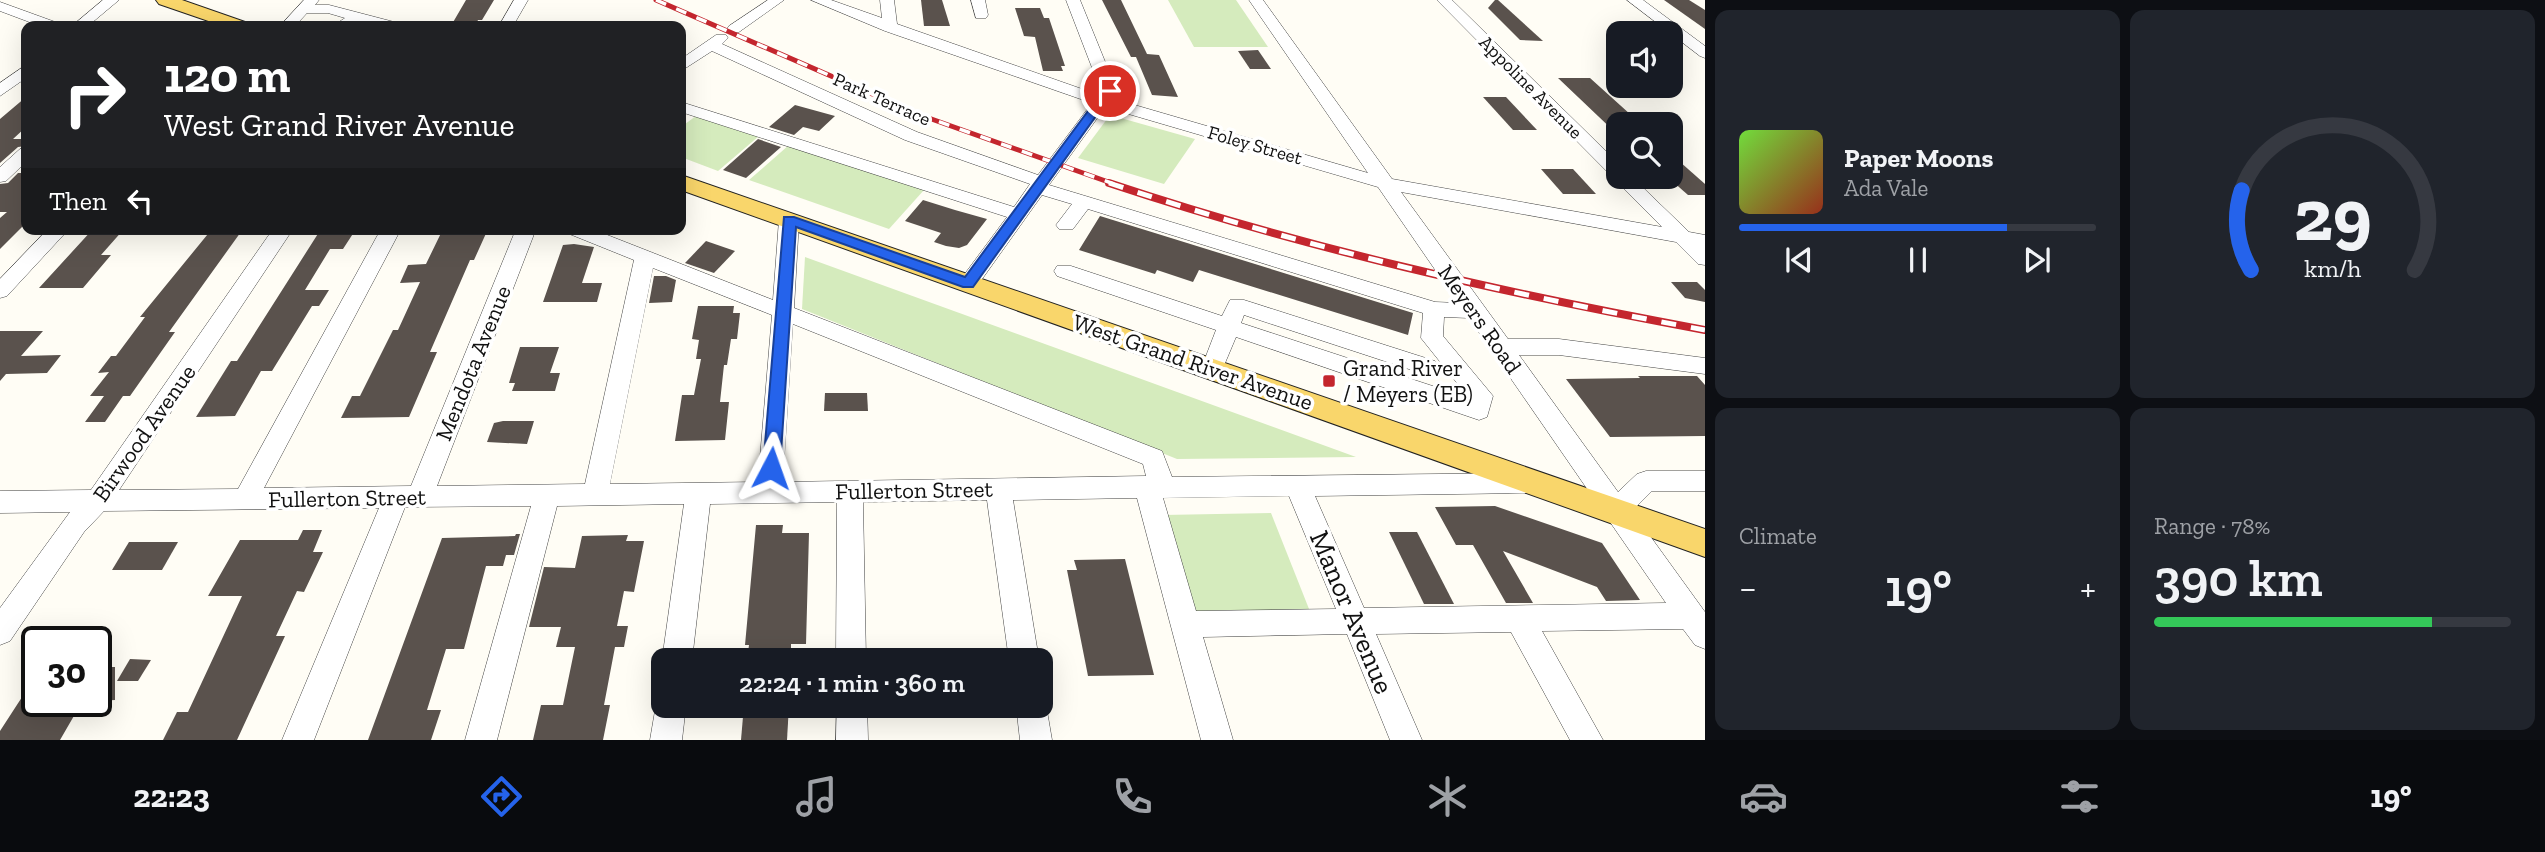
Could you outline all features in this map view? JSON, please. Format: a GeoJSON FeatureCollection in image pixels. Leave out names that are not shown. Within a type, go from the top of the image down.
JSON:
{"type":"FeatureCollection","features":[{"type":"Feature","properties":{"kind":"main road"},"geometry":{"type":"LineString","coordinates":[[165,0],[225,21]]}},
{"type":"Feature","properties":{"kind":"main road","name":"West Grand River Avenue"},"geometry":{"type":"LineString","coordinates":[[686,184],[1705,543]]}},
{"type":"Feature","properties":{"kind":"street"},"geometry":{"type":"LineString","coordinates":[[85,21],[112,0]]}},
{"type":"Feature","properties":{"kind":"street"},"geometry":{"type":"LineString","coordinates":[[509,21],[521,0]]}},
{"type":"Feature","properties":{"kind":"street"},"geometry":{"type":"LineString","coordinates":[[686,63],[777,0]]}},
{"type":"Feature","properties":{"kind":"street","name":"Foley Street"},"geometry":{"type":"LineString","coordinates":[[818,0],[1065,90],[1384,183],[1705,242]]}},
{"type":"Feature","properties":{"kind":"street"},"geometry":{"type":"LineString","coordinates":[[887,0],[890,28]]}},
{"type":"Feature","properties":{"kind":"street"},"geometry":{"type":"LineString","coordinates":[[968,284],[1095,109],[1105,102],[1110,91],[1073,0]]}},
{"type":"Feature","properties":{"kind":"street","name":"Meyers Road"},"geometry":{"type":"LineString","coordinates":[[1256,0],[1473,311],[1698,626]]}},
{"type":"Feature","properties":{"kind":"street","name":"Appoline Avenue"},"geometry":{"type":"LineString","coordinates":[[1444,0],[1606,161]]}},
{"type":"Feature","properties":{"kind":"street"},"geometry":{"type":"LineString","coordinates":[[1634,0],[1705,53]]}},
{"type":"Feature","properties":{"kind":"street"},"geometry":{"type":"LineString","coordinates":[[292,21],[308,5],[374,21]]}},
{"type":"Feature","properties":{"kind":"street"},"geometry":{"type":"LineString","coordinates":[[0,6],[39,21]]}},
{"type":"Feature","properties":{"kind":"street"},"geometry":{"type":"LineString","coordinates":[[0,26],[18,13]]}},
{"type":"Feature","properties":{"kind":"street"},"geometry":{"type":"LineString","coordinates":[[350,21],[358,17]]}},
{"type":"Feature","properties":{"kind":"street","name":"Park Terrace"},"geometry":{"type":"LineString","coordinates":[[723,37],[911,136],[1084,201],[1434,309],[1473,311]]}},
{"type":"Feature","properties":{"kind":"street"},"geometry":{"type":"LineString","coordinates":[[0,91],[21,74]]}},
{"type":"Feature","properties":{"kind":"street"},"geometry":{"type":"LineString","coordinates":[[686,109],[1018,214]]}},
{"type":"Feature","properties":{"kind":"street"},"geometry":{"type":"LineString","coordinates":[[0,177],[21,158]]}},
{"type":"Feature","properties":{"kind":"street","name":"Appoline Avenue"},"geometry":{"type":"LineString","coordinates":[[1634,189],[1705,259]]}},
{"type":"Feature","properties":{"kind":"street"},"geometry":{"type":"LineString","coordinates":[[1066,225],[1084,201]]}},
{"type":"Feature","properties":{"kind":"street"},"geometry":{"type":"LineString","coordinates":[[769,492],[789,220]]}},
{"type":"Feature","properties":{"kind":"street"},"geometry":{"type":"LineString","coordinates":[[0,291],[53,235]]}},
{"type":"Feature","properties":{"kind":"street","name":"Birwood Avenue"},"geometry":{"type":"LineString","coordinates":[[0,632],[75,524],[98,501],[279,235]]}},
{"type":"Feature","properties":{"kind":"street"},"geometry":{"type":"LineString","coordinates":[[245,500],[388,235]]}},
{"type":"Feature","properties":{"kind":"street","name":"Mendota Avenue"},"geometry":{"type":"LineString","coordinates":[[298,740],[523,235]]}},
{"type":"Feature","properties":{"kind":"street"},"geometry":{"type":"LineString","coordinates":[[591,235],[1153,457],[1154,486],[1184,624],[1217,740]]}},
{"type":"Feature","properties":{"kind":"street"},"geometry":{"type":"LineString","coordinates":[[595,495],[645,256]]}},
{"type":"Feature","properties":{"kind":"street"},"geometry":{"type":"LineString","coordinates":[[1064,271],[1479,411],[1481,396],[1432,338]]}},
{"type":"Feature","properties":{"kind":"street"},"geometry":{"type":"LineString","coordinates":[[1212,369],[1237,305],[1427,367]]}},
{"type":"Feature","properties":{"kind":"street"},"geometry":{"type":"LineString","coordinates":[[1423,393],[1434,309]]}},
{"type":"Feature","properties":{"kind":"street"},"geometry":{"type":"LineString","coordinates":[[1500,347],[1559,347],[1705,366]]}},
{"type":"Feature","properties":{"kind":"street"},"geometry":{"type":"LineString","coordinates":[[1616,510],[1646,481],[1705,481]]}},
{"type":"Feature","properties":{"kind":"street","name":"Fullerton Street"},"geometry":{"type":"LineString","coordinates":[[0,502],[1534,483]]}},
{"type":"Feature","properties":{"kind":"street","name":"Manor Avenue"},"geometry":{"type":"LineString","coordinates":[[1297,484],[1406,740]]}},
{"type":"Feature","properties":{"kind":"street"},"geometry":{"type":"LineString","coordinates":[[998,488],[1022,648]]}},
{"type":"Feature","properties":{"kind":"street"},"geometry":{"type":"LineString","coordinates":[[850,491],[851,648]]}},
{"type":"Feature","properties":{"kind":"street"},"geometry":{"type":"LineString","coordinates":[[679,648],[698,493]]}},
{"type":"Feature","properties":{"kind":"street"},"geometry":{"type":"LineString","coordinates":[[481,740],[547,495]]}},
{"type":"Feature","properties":{"kind":"street"},"geometry":{"type":"LineString","coordinates":[[1184,624],[1518,618],[1698,626]]}},
{"type":"Feature","properties":{"kind":"street"},"geometry":{"type":"LineString","coordinates":[[1518,618],[1587,740]]}},
{"type":"Feature","properties":{"kind":"street"},"geometry":{"type":"LineString","coordinates":[[666,740],[669,718]]}},
{"type":"Feature","properties":{"kind":"street"},"geometry":{"type":"LineString","coordinates":[[852,718],[852,740]]}},
{"type":"Feature","properties":{"kind":"street"},"geometry":{"type":"LineString","coordinates":[[1033,718],[1036,740]]}},
{"type":"Feature","properties":{"kind":"green space"},"geometry":{"type":"Polygon","coordinates":[[[1168,0],[1236,0],[1268,47],[1194,47],[1168,0]]]}},
{"type":"Feature","properties":{"kind":"green space"},"geometry":{"type":"Polygon","coordinates":[[[1110,115],[1195,139],[1164,184],[1078,158],[1110,115]]]}},
{"type":"Feature","properties":{"kind":"green space"},"geometry":{"type":"Polygon","coordinates":[[[696,116],[759,136],[718,171],[686,159],[686,123],[696,116]]]}},
{"type":"Feature","properties":{"kind":"green space"},"geometry":{"type":"Polygon","coordinates":[[[789,145],[924,190],[889,229],[749,180],[789,145]]]}},
{"type":"Feature","properties":{"kind":"green space"},"geometry":{"type":"Polygon","coordinates":[[[805,257],[1356,457],[1177,459],[802,309],[805,257]]]}},
{"type":"Feature","properties":{"kind":"green space"},"geometry":{"type":"Polygon","coordinates":[[[1271,513],[1311,614],[1193,616],[1163,515],[1271,513]]]}},
{"type":"Feature","properties":{"kind":"building"},"geometry":{"type":"Polygon","coordinates":[[[466,0],[494,0],[482,20],[454,21],[466,0]]]}},
{"type":"Feature","properties":{"kind":"building"},"geometry":{"type":"Polygon","coordinates":[[[921,0],[942,0],[950,26],[924,26],[921,0]]]}},
{"type":"Feature","properties":{"kind":"building"},"geometry":{"type":"Polygon","coordinates":[[[1102,0],[1121,0],[1147,54],[1159,55],[1178,97],[1152,95],[1136,57],[1131,57],[1102,0]]]}},
{"type":"Feature","properties":{"kind":"building"},"geometry":{"type":"Polygon","coordinates":[[[1495,0],[1543,41],[1520,40],[1488,8],[1495,0]]]}},
{"type":"Feature","properties":{"kind":"building"},"geometry":{"type":"Polygon","coordinates":[[[1664,0],[1689,0],[1705,10],[1705,29],[1664,0]]]}},
{"type":"Feature","properties":{"kind":"building"},"geometry":{"type":"Polygon","coordinates":[[[1015,8],[1040,8],[1044,18],[1049,18],[1065,66],[1061,66],[1063,71],[1043,71],[1035,37],[1024,36],[1015,8]]]}},
{"type":"Feature","properties":{"kind":"building"},"geometry":{"type":"Polygon","coordinates":[[[1258,50],[1271,69],[1250,69],[1238,51],[1258,50]]]}},
{"type":"Feature","properties":{"kind":"building"},"geometry":{"type":"Polygon","coordinates":[[[1558,78],[1590,78],[1606,92],[1606,98],[1612,98],[1628,112],[1606,112],[1606,124],[1558,78]]]}},
{"type":"Feature","properties":{"kind":"building"},"geometry":{"type":"Polygon","coordinates":[[[1483,97],[1506,97],[1537,130],[1513,130],[1483,97]]]}},
{"type":"Feature","properties":{"kind":"building"},"geometry":{"type":"Polygon","coordinates":[[[21,101],[21,132],[13,139],[21,139],[21,147],[0,163],[0,119],[21,101]]]}},
{"type":"Feature","properties":{"kind":"building"},"geometry":{"type":"Polygon","coordinates":[[[795,105],[835,116],[819,131],[803,127],[794,135],[769,127],[795,105]]]}},
{"type":"Feature","properties":{"kind":"building"},"geometry":{"type":"Polygon","coordinates":[[[758,139],[781,147],[746,178],[723,170],[758,139]]]}},
{"type":"Feature","properties":{"kind":"building"},"geometry":{"type":"Polygon","coordinates":[[[1683,165],[1705,184],[1705,195],[1688,195],[1681,189],[1683,165]]]}},
{"type":"Feature","properties":{"kind":"building"},"geometry":{"type":"Polygon","coordinates":[[[1541,169],[1573,169],[1596,194],[1563,194],[1541,169]]]}},
{"type":"Feature","properties":{"kind":"building"},"geometry":{"type":"Polygon","coordinates":[[[21,173],[21,228],[0,249],[0,218],[7,212],[0,212],[0,184],[8,183],[21,173]]]}},
{"type":"Feature","properties":{"kind":"building"},"geometry":{"type":"Polygon","coordinates":[[[923,200],[987,219],[967,245],[959,248],[946,246],[934,242],[941,233],[905,221],[923,200]]]}},
{"type":"Feature","properties":{"kind":"building"},"geometry":{"type":"Polygon","coordinates":[[[1100,216],[1413,313],[1408,335],[1199,270],[1193,282],[1157,270],[1155,274],[1079,250],[1100,216]]]}},
{"type":"Feature","properties":{"kind":"building"},"geometry":{"type":"Polygon","coordinates":[[[88,235],[119,235],[101,255],[111,255],[83,288],[39,288],[88,235]]]}},
{"type":"Feature","properties":{"kind":"building"},"geometry":{"type":"Polygon","coordinates":[[[207,235],[239,235],[169,332],[175,332],[130,396],[123,396],[105,422],[85,422],[104,396],[90,396],[109,372],[98,373],[111,356],[116,356],[145,317],[140,317],[207,235]]]}},
{"type":"Feature","properties":{"kind":"building"},"geometry":{"type":"Polygon","coordinates":[[[317,235],[352,235],[343,249],[330,249],[305,290],[329,290],[319,306],[312,306],[272,371],[261,371],[235,416],[196,417],[231,361],[237,361],[317,235]]]}},
{"type":"Feature","properties":{"kind":"building"},"geometry":{"type":"Polygon","coordinates":[[[440,235],[485,235],[474,260],[470,260],[430,352],[437,352],[409,417],[341,418],[352,396],[360,396],[393,330],[398,330],[420,282],[400,283],[408,265],[426,264],[440,235]]]}},
{"type":"Feature","properties":{"kind":"building"},"geometry":{"type":"Polygon","coordinates":[[[706,241],[735,251],[714,273],[685,263],[706,241]]]}},
{"type":"Feature","properties":{"kind":"building"},"geometry":{"type":"Polygon","coordinates":[[[563,245],[594,247],[582,283],[602,283],[597,302],[543,302],[563,245]]]}},
{"type":"Feature","properties":{"kind":"building"},"geometry":{"type":"Polygon","coordinates":[[[654,276],[666,276],[676,280],[672,302],[649,303],[654,276]]]}},
{"type":"Feature","properties":{"kind":"building"},"geometry":{"type":"Polygon","coordinates":[[[1671,282],[1697,282],[1705,290],[1705,302],[1685,298],[1671,282]]]}},
{"type":"Feature","properties":{"kind":"building"},"geometry":{"type":"Polygon","coordinates":[[[698,306],[734,306],[733,313],[740,313],[737,339],[731,339],[727,365],[724,365],[720,402],[729,402],[725,440],[675,441],[682,395],[694,395],[701,359],[696,359],[699,340],[692,339],[698,306]]]}},
{"type":"Feature","properties":{"kind":"building"},"geometry":{"type":"Polygon","coordinates":[[[0,331],[43,331],[21,356],[61,355],[47,373],[6,374],[0,381],[0,331]]]}},
{"type":"Feature","properties":{"kind":"building"},"geometry":{"type":"Polygon","coordinates":[[[520,347],[559,347],[550,373],[560,373],[555,391],[512,391],[515,383],[509,383],[520,347]]]}},
{"type":"Feature","properties":{"kind":"building"},"geometry":{"type":"Polygon","coordinates":[[[1638,376],[1697,376],[1705,385],[1705,436],[1610,437],[1566,379],[1640,378],[1638,376]]]}},
{"type":"Feature","properties":{"kind":"building"},"geometry":{"type":"Polygon","coordinates":[[[825,393],[867,393],[868,411],[824,411],[825,393]]]}},
{"type":"Feature","properties":{"kind":"building"},"geometry":{"type":"Polygon","coordinates":[[[534,421],[527,444],[487,442],[494,423],[534,421]]]}},
{"type":"Feature","properties":{"kind":"building"},"geometry":{"type":"Polygon","coordinates":[[[1495,506],[1602,543],[1640,600],[1606,601],[1597,587],[1503,551],[1533,603],[1506,603],[1473,545],[1456,545],[1435,507],[1495,506]]]}},
{"type":"Feature","properties":{"kind":"building"},"geometry":{"type":"Polygon","coordinates":[[[756,525],[783,525],[782,533],[809,533],[806,644],[791,644],[791,648],[749,648],[749,645],[745,645],[756,525]]]}},
{"type":"Feature","properties":{"kind":"building"},"geometry":{"type":"Polygon","coordinates":[[[303,530],[322,530],[313,552],[323,552],[304,592],[297,591],[276,636],[285,636],[237,740],[163,740],[177,712],[188,712],[242,596],[208,596],[240,540],[298,540],[303,530]]]}},
{"type":"Feature","properties":{"kind":"building"},"geometry":{"type":"Polygon","coordinates":[[[1389,532],[1417,532],[1454,604],[1424,604],[1389,532]]]}},
{"type":"Feature","properties":{"kind":"building"},"geometry":{"type":"Polygon","coordinates":[[[520,534],[514,555],[506,555],[503,566],[486,566],[464,649],[446,649],[427,710],[441,710],[431,740],[368,740],[442,538],[520,534]]]}},
{"type":"Feature","properties":{"kind":"building"},"geometry":{"type":"Polygon","coordinates":[[[628,535],[626,541],[644,541],[634,592],[624,591],[617,626],[628,626],[624,647],[615,647],[604,705],[610,705],[603,740],[533,740],[541,705],[563,705],[575,647],[556,647],[561,627],[529,627],[544,567],[575,568],[582,536],[628,535]]]}},
{"type":"Feature","properties":{"kind":"building"},"geometry":{"type":"Polygon","coordinates":[[[129,542],[178,542],[162,570],[112,570],[129,542]]]}},
{"type":"Feature","properties":{"kind":"building"},"geometry":{"type":"Polygon","coordinates":[[[1125,559],[1154,675],[1088,676],[1067,570],[1077,570],[1074,560],[1125,559]]]}},
{"type":"Feature","properties":{"kind":"building"},"geometry":{"type":"Polygon","coordinates":[[[130,659],[151,660],[138,681],[117,681],[130,659]]]}},
{"type":"Feature","properties":{"kind":"building"},"geometry":{"type":"Polygon","coordinates":[[[112,667],[115,667],[115,700],[112,700],[112,667]]]}},
{"type":"Feature","properties":{"kind":"building"},"geometry":{"type":"Polygon","coordinates":[[[21,699],[21,717],[73,717],[60,740],[0,740],[0,731],[21,699]]]}},
{"type":"Feature","properties":{"kind":"building"},"geometry":{"type":"Polygon","coordinates":[[[743,718],[788,718],[787,740],[741,740],[743,718]]]}},
{"type":"Feature","properties":{"kind":"railway"},"geometry":{"type":"LineString","coordinates":[[656,0],[923,116],[1114,184]]}},
{"type":"Feature","properties":{"kind":"railway"},"geometry":{"type":"LineString","coordinates":[[1109,183],[1256,228],[1404,267],[1554,301],[1705,330]]}},
{"type":"Feature","properties":{"kind":"place","name":"Grand River / Meyers (EB)"},"geometry":{"type":"Point","coordinates":[1329,381]}},
{"type":"Feature","properties":{"kind":"route"},"geometry":{"type":"LineString","coordinates":[[771,468],[789,220],[968,284],[1040,182],[1095,109],[1105,102],[1110,91]]}}]}
